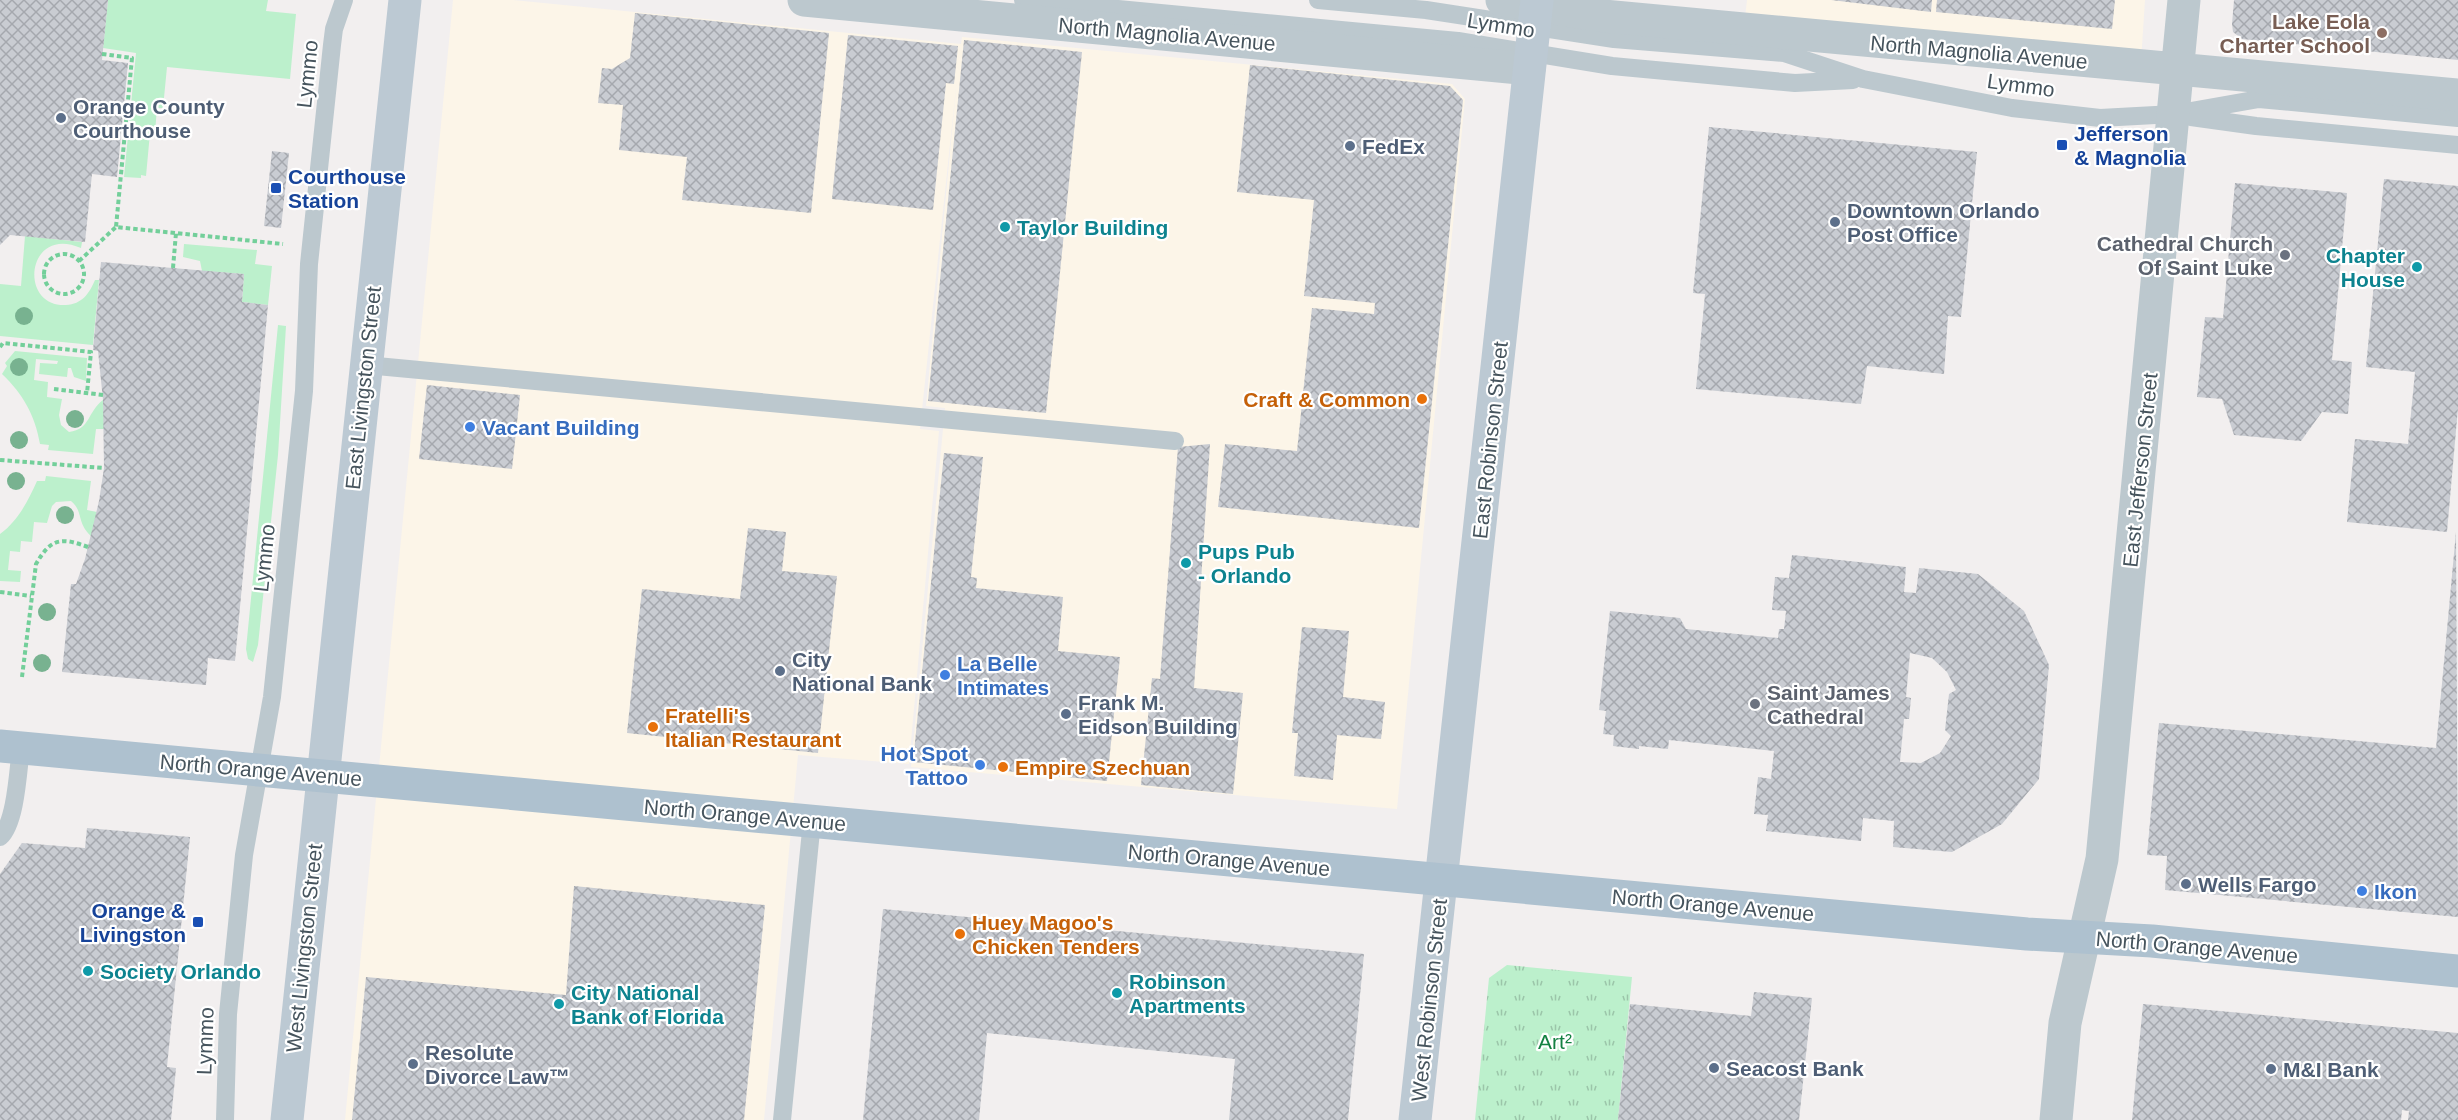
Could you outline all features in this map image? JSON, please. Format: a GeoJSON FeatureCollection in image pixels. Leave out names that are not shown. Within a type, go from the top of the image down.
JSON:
{"type":"FeatureCollection","features":[{"type":"Feature","properties":{"kind":"main road","name":"North Orange Avenue"},"geometry":{"type":"LineString","coordinates":[[11,747],[2016,933],[2152,941],[2458,971]]}},
{"type":"Feature","properties":{"kind":"street","name":"East Livingston Street"},"geometry":{"type":"LineString","coordinates":[[322,776],[405,0]]}},
{"type":"Feature","properties":{"kind":"street","name":"North Magnolia Avenue"},"geometry":{"type":"LineString","coordinates":[[804,0],[1533,31],[1604,16],[2178,71],[2458,95]]}},
{"type":"Feature","properties":{"kind":"street","name":"North Magnolia Avenue"},"geometry":{"type":"LineString","coordinates":[[1502,0],[1533,31]]}},
{"type":"Feature","properties":{"kind":"street","name":"East Jefferson Street"},"geometry":{"type":"LineString","coordinates":[[2056,1120],[2065,1023],[2102,859],[2184,0]]}},
{"type":"Feature","properties":{"kind":"street","name":"East Robinson Street"},"geometry":{"type":"LineString","coordinates":[[1442,880],[1533,31]]}},
{"type":"Feature","properties":{"kind":"street","name":"West Livingston Street"},"geometry":{"type":"LineString","coordinates":[[287,1120],[322,776]]}},
{"type":"Feature","properties":{"kind":"street","name":"West Robinson Street"},"geometry":{"type":"LineString","coordinates":[[1415,1120],[1442,880]]}},
{"type":"Feature","properties":{"kind":"lane","name":"Lymmo"},"geometry":{"type":"LineString","coordinates":[[225,1120],[228,1014],[244,855],[272,697],[304,391],[309,264],[334,29],[344,0]]}},
{"type":"Feature","properties":{"kind":"lane","name":"Lymmo"},"geometry":{"type":"LineString","coordinates":[[1023,0],[1458,41],[1533,31],[1612,66],[1795,83],[1863,80]]}},
{"type":"Feature","properties":{"kind":"lane","name":"Lymmo"},"geometry":{"type":"LineString","coordinates":[[1318,0],[1426,10],[1533,31],[1784,53],[1863,80],[2012,108],[2100,118],[2174,114],[2259,99],[2458,118]]}},
{"type":"Feature","properties":{"kind":"lane","name":"Lymmo"},"geometry":{"type":"LineString","coordinates":[[2174,114],[2256,126],[2458,146]]}},
{"type":"Feature","properties":{"kind":"lane"},"geometry":{"type":"LineString","coordinates":[[366,365],[1175,441]]}},
{"type":"Feature","properties":{"kind":"lane"},"geometry":{"type":"LineString","coordinates":[[0,837],[11,816],[11,747]]}},
{"type":"Feature","properties":{"kind":"lane"},"geometry":{"type":"LineString","coordinates":[[782,1120],[812,821]]}},
{"type":"Feature","properties":{"kind":"path"},"geometry":{"type":"LineString","coordinates":[[79,261],[116,227],[132,57],[102,54]]}},
{"type":"Feature","properties":{"kind":"path"},"geometry":{"type":"LineString","coordinates":[[116,227],[283,244]]}},
{"type":"Feature","properties":{"kind":"path"},"geometry":{"type":"LineString","coordinates":[[173,268],[176,233]]}},
{"type":"Feature","properties":{"kind":"path"},"geometry":{"type":"LineString","coordinates":[[68,255],[79,261],[83,267],[83,281],[75,291],[62,295],[46,284],[44,271],[55,256],[68,255]]}},
{"type":"Feature","properties":{"kind":"path"},"geometry":{"type":"LineString","coordinates":[[0,346],[3,343],[91,351],[87,393]]}},
{"type":"Feature","properties":{"kind":"path"},"geometry":{"type":"LineString","coordinates":[[54,389],[103,394]]}},
{"type":"Feature","properties":{"kind":"path"},"geometry":{"type":"LineString","coordinates":[[0,460],[104,468]]}},
{"type":"Feature","properties":{"kind":"path"},"geometry":{"type":"LineString","coordinates":[[22,677],[36,564],[44,551],[57,541],[70,540],[88,547]]}},
{"type":"Feature","properties":{"kind":"path"},"geometry":{"type":"LineString","coordinates":[[0,592],[31,596]]}},
{"type":"Feature","properties":{"kind":"shaded area"},"geometry":{"type":"Polygon","coordinates":[[[453,0],[513,0],[961,44],[962,37],[1452,84],[1465,99],[1397,809],[911,767],[945,408],[926,406],[957,78],[920,429],[939,431],[909,764],[798,755],[764,1120],[345,1120],[453,0]]]}},
{"type":"Feature","properties":{"kind":"shaded area"},"geometry":{"type":"Polygon","coordinates":[[[1747,0],[2145,0],[2140,77],[1742,44],[1747,0]]]}},
{"type":"Feature","properties":{"kind":"green space"},"geometry":{"type":"Polygon","coordinates":[[[108,0],[268,0],[266,11],[296,14],[290,79],[167,67],[163,108],[157,108],[155,133],[150,133],[146,176],[124,177],[136,53],[103,48],[108,0]]]}},
{"type":"Feature","properties":{"kind":"green space"},"geometry":{"type":"Polygon","coordinates":[[[25,236],[82,242],[81,248],[63,244],[49,247],[40,256],[35,268],[35,282],[40,294],[50,302],[66,305],[81,300],[95,280],[99,280],[93,345],[0,336],[0,284],[21,286],[25,236]]]}},
{"type":"Feature","properties":{"kind":"green space"},"geometry":{"type":"Polygon","coordinates":[[[184,244],[257,250],[255,264],[272,266],[268,305],[242,302],[244,274],[202,271],[200,261],[183,257],[184,244]]]}},
{"type":"Feature","properties":{"kind":"green space"},"geometry":{"type":"Polygon","coordinates":[[[278,325],[286,326],[278,455],[258,645],[253,662],[248,659],[246,649],[278,325]]]}},
{"type":"Feature","properties":{"kind":"green space"},"geometry":{"type":"Polygon","coordinates":[[[15,351],[87,358],[86,381],[74,377],[71,368],[68,368],[67,377],[39,374],[40,363],[57,364],[58,361],[36,359],[34,380],[48,382],[47,397],[62,399],[59,415],[61,425],[69,432],[85,424],[103,400],[105,429],[96,429],[93,454],[48,450],[49,445],[40,444],[27,406],[2,374],[7,366],[5,363],[15,351]]]}},
{"type":"Feature","properties":{"kind":"green space"},"geometry":{"type":"Polygon","coordinates":[[[46,476],[91,481],[87,510],[97,512],[91,536],[83,526],[78,509],[71,501],[56,502],[52,506],[47,523],[34,522],[32,542],[21,541],[20,552],[10,551],[8,570],[21,571],[20,582],[0,581],[0,534],[17,517],[37,481],[45,481],[46,476]]]}},
{"type":"Feature","properties":{"kind":"green space","name":"Art²"},"geometry":{"type":"Polygon","coordinates":[[[1507,965],[1632,977],[1618,1120],[1475,1120],[1489,978],[1507,965]]]}},
{"type":"Feature","properties":{"kind":"building","name":"Orange County Courthouse"},"geometry":{"type":"Polygon","coordinates":[[[0,0],[108,0],[102,60],[128,63],[117,177],[92,174],[85,242],[10,235],[0,245],[0,0]]]}},
{"type":"Feature","properties":{"kind":"building"},"geometry":{"type":"Polygon","coordinates":[[[1831,0],[1932,0],[1931,12],[1831,0]]]}},
{"type":"Feature","properties":{"kind":"building"},"geometry":{"type":"Polygon","coordinates":[[[1937,0],[2115,0],[2112,29],[1936,12],[1937,0]]]}},
{"type":"Feature","properties":{"kind":"building"},"geometry":{"type":"Polygon","coordinates":[[[2234,0],[2458,0],[2458,60],[2242,39],[2233,32],[2234,0]]]}},
{"type":"Feature","properties":{"kind":"building"},"geometry":{"type":"Polygon","coordinates":[[[635,13],[829,33],[811,213],[682,200],[687,157],[619,150],[623,105],[598,103],[602,68],[612,69],[630,58],[635,13]]]}},
{"type":"Feature","properties":{"kind":"building"},"geometry":{"type":"Polygon","coordinates":[[[848,35],[958,46],[954,84],[946,83],[933,210],[832,199],[848,35]]]}},
{"type":"Feature","properties":{"kind":"building","name":"Taylor Building"},"geometry":{"type":"Polygon","coordinates":[[[964,40],[1082,52],[1046,413],[928,401],[964,40]]]}},
{"type":"Feature","properties":{"kind":"building"},"geometry":{"type":"Polygon","coordinates":[[[1250,65],[1450,86],[1463,100],[1419,528],[1218,507],[1225,444],[1297,451],[1312,308],[1374,314],[1375,303],[1304,296],[1314,200],[1237,192],[1250,65]]]}},
{"type":"Feature","properties":{"kind":"building","name":"Downtown Orlando Post Office"},"geometry":{"type":"Polygon","coordinates":[[[1709,127],[1977,152],[1961,317],[1948,316],[1944,374],[1867,366],[1861,404],[1696,389],[1705,294],[1693,293],[1709,127]]]}},
{"type":"Feature","properties":{"kind":"building"},"geometry":{"type":"Polygon","coordinates":[[[272,151],[289,153],[281,228],[264,226],[272,151]]]}},
{"type":"Feature","properties":{"kind":"building"},"geometry":{"type":"Polygon","coordinates":[[[2384,179],[2458,186],[2458,408],[2447,532],[2347,522],[2355,439],[2408,444],[2415,372],[2366,367],[2384,179]]]}},
{"type":"Feature","properties":{"kind":"building","name":"Cathedral Church Of Saint Luke"},"geometry":{"type":"Polygon","coordinates":[[[2235,183],[2347,193],[2332,360],[2352,362],[2348,414],[2322,412],[2301,441],[2234,435],[2222,399],[2197,397],[2205,317],[2223,318],[2235,183]]]}},
{"type":"Feature","properties":{"kind":"building"},"geometry":{"type":"Polygon","coordinates":[[[101,262],[244,274],[242,302],[268,305],[235,661],[208,658],[206,685],[62,672],[71,584],[76,584],[85,559],[99,501],[104,468],[103,400],[98,351],[93,350],[101,262]]]}},
{"type":"Feature","properties":{"kind":"building","name":"Vacant Building"},"geometry":{"type":"Polygon","coordinates":[[[427,385],[520,395],[512,469],[419,459],[427,385]]]}},
{"type":"Feature","properties":{"kind":"building","name":"Pups Pub - Orlando"},"geometry":{"type":"Polygon","coordinates":[[[1210,444],[1194,688],[1243,693],[1233,794],[1141,785],[1152,678],[1160,679],[1178,447],[1210,444]]]}},
{"type":"Feature","properties":{"kind":"building"},"geometry":{"type":"Polygon","coordinates":[[[944,453],[983,457],[971,577],[977,578],[976,588],[1063,597],[1058,651],[1120,657],[1107,781],[913,762],[944,453]]]}},
{"type":"Feature","properties":{"kind":"building"},"geometry":{"type":"Polygon","coordinates":[[[748,528],[786,532],[782,571],[837,576],[818,753],[627,733],[642,589],[740,599],[748,528]]]}},
{"type":"Feature","properties":{"kind":"building"},"geometry":{"type":"Polygon","coordinates":[[[2456,532],[2458,917],[2165,890],[2167,856],[2147,855],[2159,723],[2436,748],[2456,532]]]}},
{"type":"Feature","properties":{"kind":"building","name":"Saint James Cathedral"},"geometry":{"type":"Polygon","coordinates":[[[1792,555],[1906,567],[1904,592],[1916,593],[1919,568],[1978,574],[2024,611],[2049,665],[2039,779],[2002,824],[1952,852],[1893,847],[1894,821],[1863,818],[1861,841],[1766,831],[1768,815],[1754,814],[1758,777],[1771,779],[1774,751],[1669,740],[1668,749],[1613,746],[1614,735],[1603,734],[1606,711],[1599,710],[1610,611],[1680,618],[1686,629],[1778,638],[1779,629],[1784,629],[1786,611],[1772,610],[1775,577],[1789,578],[1792,555]],[[1910,653],[1906,697],[1911,698],[1909,719],[1904,719],[1900,762],[1921,763],[1940,753],[1951,736],[1945,730],[1949,694],[1956,690],[1947,672],[1932,658],[1910,653]]]}},
{"type":"Feature","properties":{"kind":"building"},"geometry":{"type":"Polygon","coordinates":[[[1302,627],[1349,631],[1343,697],[1385,702],[1381,739],[1337,735],[1333,780],[1294,776],[1298,733],[1292,733],[1302,627]]]}},
{"type":"Feature","properties":{"kind":"building","name":"Society Orlando"},"geometry":{"type":"Polygon","coordinates":[[[87,828],[190,837],[167,1067],[176,1068],[171,1120],[0,1120],[0,874],[22,843],[85,848],[87,828]]]}},
{"type":"Feature","properties":{"kind":"building","name":"City National Bank of Florida"},"geometry":{"type":"Polygon","coordinates":[[[574,886],[765,905],[744,1120],[352,1120],[366,977],[566,995],[574,886]]]}},
{"type":"Feature","properties":{"kind":"building","name":"Robinson Apartments"},"geometry":{"type":"Polygon","coordinates":[[[883,909],[1364,954],[1348,1120],[1229,1120],[1235,1059],[987,1033],[979,1120],[863,1120],[883,909]]]}},
{"type":"Feature","properties":{"kind":"building","name":"Seacost Bank"},"geometry":{"type":"Polygon","coordinates":[[[1754,992],[1812,998],[1799,1120],[1618,1120],[1630,1004],[1751,1016],[1754,992]]]}},
{"type":"Feature","properties":{"kind":"building","name":"M&I Bank"},"geometry":{"type":"Polygon","coordinates":[[[2143,1004],[2458,1033],[2458,1120],[2408,1120],[2409,1111],[2402,1110],[2401,1120],[2132,1120],[2143,1004]]]}},
{"type":"Feature","properties":{"kind":"place","name":"Lake Eola Charter School"},"geometry":{"type":"Point","coordinates":[2382,33]}},
{"type":"Feature","properties":{"kind":"place","name":"Orange County Courthouse"},"geometry":{"type":"Point","coordinates":[61,118]}},
{"type":"Feature","properties":{"kind":"place","name":"Jefferson & Magnolia"},"geometry":{"type":"Point","coordinates":[2062,145]}},
{"type":"Feature","properties":{"kind":"place","name":"FedEx"},"geometry":{"type":"Point","coordinates":[1350,146]}},
{"type":"Feature","properties":{"kind":"place","name":"Courthouse Station"},"geometry":{"type":"Point","coordinates":[276,188]}},
{"type":"Feature","properties":{"kind":"place","name":"Downtown Orlando Post Office"},"geometry":{"type":"Point","coordinates":[1835,222]}},
{"type":"Feature","properties":{"kind":"place","name":"Taylor Building"},"geometry":{"type":"Point","coordinates":[1005,227]}},
{"type":"Feature","properties":{"kind":"place","name":"Cathedral Church Of Saint Luke"},"geometry":{"type":"Point","coordinates":[2285,255]}},
{"type":"Feature","properties":{"kind":"place","name":"Chapter House"},"geometry":{"type":"Point","coordinates":[2417,267]}},
{"type":"Feature","properties":{"kind":"place","name":"Craft & Common"},"geometry":{"type":"Point","coordinates":[1422,399]}},
{"type":"Feature","properties":{"kind":"place","name":"Vacant Building"},"geometry":{"type":"Point","coordinates":[470,427]}},
{"type":"Feature","properties":{"kind":"place","name":"Pups Pub - Orlando"},"geometry":{"type":"Point","coordinates":[1186,563]}},
{"type":"Feature","properties":{"kind":"place","name":"City National Bank"},"geometry":{"type":"Point","coordinates":[780,671]}},
{"type":"Feature","properties":{"kind":"place","name":"La Belle Intimates"},"geometry":{"type":"Point","coordinates":[945,675]}},
{"type":"Feature","properties":{"kind":"place","name":"Saint James Cathedral"},"geometry":{"type":"Point","coordinates":[1755,704]}},
{"type":"Feature","properties":{"kind":"place","name":"Frank M. Eidson Building"},"geometry":{"type":"Point","coordinates":[1066,714]}},
{"type":"Feature","properties":{"kind":"place","name":"Fratelli's Italian Restaurant"},"geometry":{"type":"Point","coordinates":[653,727]}},
{"type":"Feature","properties":{"kind":"place","name":"Hot Spot Tattoo"},"geometry":{"type":"Point","coordinates":[980,765]}},
{"type":"Feature","properties":{"kind":"place","name":"Empire Szechuan"},"geometry":{"type":"Point","coordinates":[1003,767]}},
{"type":"Feature","properties":{"kind":"place","name":"Wells Fargo"},"geometry":{"type":"Point","coordinates":[2186,884]}},
{"type":"Feature","properties":{"kind":"place","name":"Ikon"},"geometry":{"type":"Point","coordinates":[2362,891]}},
{"type":"Feature","properties":{"kind":"place","name":"Orange & Livingston"},"geometry":{"type":"Point","coordinates":[198,922]}},
{"type":"Feature","properties":{"kind":"place","name":"Huey Magoo's Chicken Tenders"},"geometry":{"type":"Point","coordinates":[960,934]}},
{"type":"Feature","properties":{"kind":"place","name":"Society Orlando"},"geometry":{"type":"Point","coordinates":[88,971]}},
{"type":"Feature","properties":{"kind":"place","name":"Robinson Apartments"},"geometry":{"type":"Point","coordinates":[1117,993]}},
{"type":"Feature","properties":{"kind":"place","name":"City National Bank of Florida"},"geometry":{"type":"Point","coordinates":[559,1004]}},
{"type":"Feature","properties":{"kind":"place","name":"Resolute Divorce Law™"},"geometry":{"type":"Point","coordinates":[413,1064]}},
{"type":"Feature","properties":{"kind":"place","name":"Seacost Bank"},"geometry":{"type":"Point","coordinates":[1714,1068]}},
{"type":"Feature","properties":{"kind":"place","name":"M&I Bank"},"geometry":{"type":"Point","coordinates":[2271,1069]}}]}
